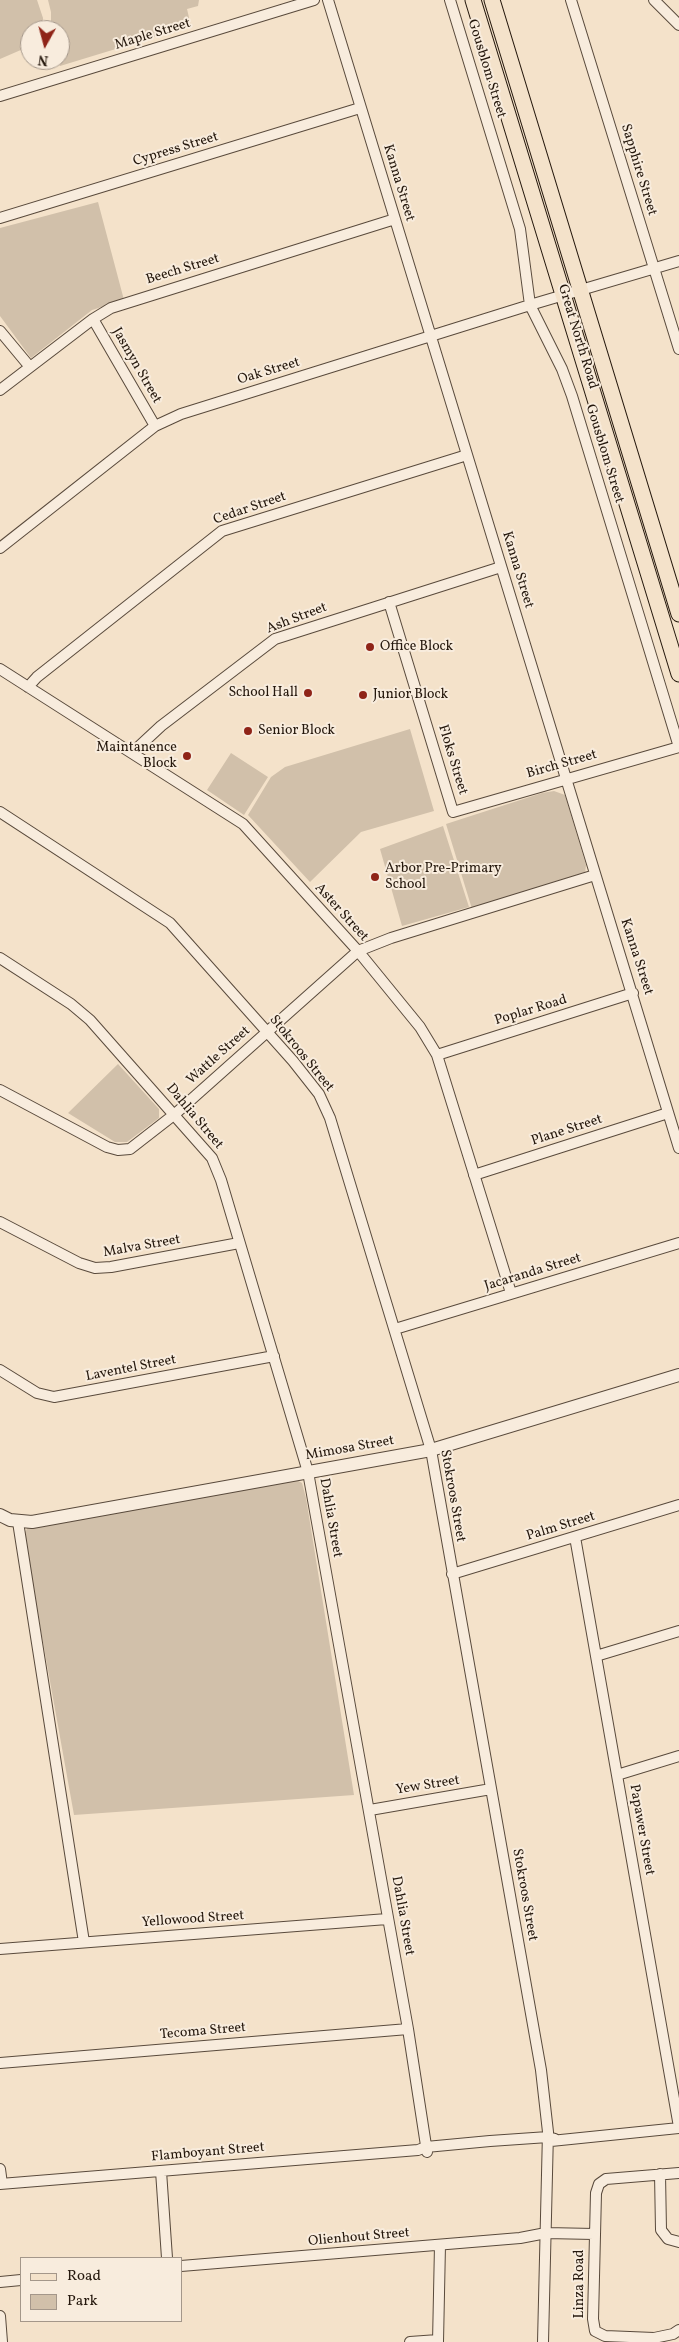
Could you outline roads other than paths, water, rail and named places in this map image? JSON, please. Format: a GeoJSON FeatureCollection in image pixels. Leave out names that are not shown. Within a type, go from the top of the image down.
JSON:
{"type":"FeatureCollection","features":[{"type":"Feature","properties":{"kind":"main road","name":"Great North Road"},"geometry":{"type":"LineString","coordinates":[[473,0],[679,674]]}},
{"type":"Feature","properties":{"kind":"main road","name":"Great North Road"},"geometry":{"type":"LineString","coordinates":[[492,0],[679,614]]}},
{"type":"Feature","properties":{"kind":"street","name":"Maple Street"},"geometry":{"type":"LineString","coordinates":[[0,96],[314,0]]}},
{"type":"Feature","properties":{"kind":"street","name":"Kanna Street"},"geometry":{"type":"LineString","coordinates":[[328,0],[679,1148]]}},
{"type":"Feature","properties":{"kind":"street","name":"Gousblom Street"},"geometry":{"type":"LineString","coordinates":[[450,0],[520,228],[530,305],[564,375],[572,396],[679,747]]}},
{"type":"Feature","properties":{"kind":"street","name":"Sapphire Street"},"geometry":{"type":"LineString","coordinates":[[571,0],[679,348]]}},
{"type":"Feature","properties":{"kind":"street"},"geometry":{"type":"LineString","coordinates":[[657,1],[679,24]]}},
{"type":"Feature","properties":{"kind":"street","name":"Cypress Street"},"geometry":{"type":"LineString","coordinates":[[0,218],[360,108]]}},
{"type":"Feature","properties":{"kind":"street","name":"Beech Street"},"geometry":{"type":"LineString","coordinates":[[0,390],[93,319],[124,303],[395,219]]}},
{"type":"Feature","properties":{"kind":"street","name":"Oak Street"},"geometry":{"type":"LineString","coordinates":[[0,548],[155,426],[181,414],[564,294],[679,261]]}},
{"type":"Feature","properties":{"kind":"street","name":"Jasmyn Street"},"geometry":{"type":"LineString","coordinates":[[93,319],[155,426]]}},
{"type":"Feature","properties":{"kind":"street"},"geometry":{"type":"LineString","coordinates":[[0,331],[30,367]]}},
{"type":"Feature","properties":{"kind":"street","name":"Cedar Street"},"geometry":{"type":"LineString","coordinates":[[28,687],[37,676],[216,534],[236,526],[467,455]]}},
{"type":"Feature","properties":{"kind":"street","name":"Ash Street"},"geometry":{"type":"LineString","coordinates":[[132,752],[162,726],[275,639],[501,567]]}},
{"type":"Feature","properties":{"kind":"street","name":"Floks Street"},"geometry":{"type":"LineString","coordinates":[[389,602],[453,812]]}},
{"type":"Feature","properties":{"kind":"street","name":"Aster Street"},"geometry":{"type":"LineString","coordinates":[[0,669],[243,824],[358,951],[420,1027],[437,1055],[511,1293]]}},
{"type":"Feature","properties":{"kind":"street","name":"Birch Street"},"geometry":{"type":"LineString","coordinates":[[453,812],[679,747]]}},
{"type":"Feature","properties":{"kind":"street","name":"Stokroos Street"},"geometry":{"type":"LineString","coordinates":[[0,812],[164,918],[267,1031],[314,1087],[327,1111],[431,1450],[492,1790],[546,2099],[550,2140],[543,2236],[543,2342]]}},
{"type":"Feature","properties":{"kind":"street","name":"Wattle Street"},"geometry":{"type":"LineString","coordinates":[[0,1090],[107,1147],[118,1150],[135,1146],[175,1114],[358,951],[392,938],[595,875]]}},
{"type":"Feature","properties":{"kind":"street","name":"Dahlia Street"},"geometry":{"type":"LineString","coordinates":[[0,958],[83,1013],[175,1114],[212,1158],[217,1169],[308,1472],[370,1810],[387,1919],[423,2117],[423,2149]]}},
{"type":"Feature","properties":{"kind":"street","name":"Poplar Road"},"geometry":{"type":"LineString","coordinates":[[437,1055],[633,994]]}},
{"type":"Feature","properties":{"kind":"street","name":"Plane Street"},"geometry":{"type":"LineString","coordinates":[[474,1175],[668,1113]]}},
{"type":"Feature","properties":{"kind":"street","name":"Malva Street"},"geometry":{"type":"LineString","coordinates":[[0,1222],[78,1263],[96,1268],[111,1267],[240,1243]]}},
{"type":"Feature","properties":{"kind":"street","name":"Jacaranda Street"},"geometry":{"type":"LineString","coordinates":[[395,1329],[679,1243]]}},
{"type":"Feature","properties":{"kind":"street","name":"Laventel Street"},"geometry":{"type":"LineString","coordinates":[[0,1370],[37,1393],[54,1397],[274,1356]]}},
{"type":"Feature","properties":{"kind":"street","name":"Mimosa Street"},"geometry":{"type":"LineString","coordinates":[[18,1522],[32,1522],[431,1450],[679,1375]]}},
{"type":"Feature","properties":{"kind":"street","name":"Palm Street"},"geometry":{"type":"LineString","coordinates":[[452,1574],[679,1505]]}},
{"type":"Feature","properties":{"kind":"street"},"geometry":{"type":"LineString","coordinates":[[0,1515],[18,1522],[84,1942]]}},
{"type":"Feature","properties":{"kind":"street","name":"Papawer Street"},"geometry":{"type":"LineString","coordinates":[[575,1537],[679,2128]]}},
{"type":"Feature","properties":{"kind":"street"},"geometry":{"type":"LineString","coordinates":[[596,1656],[679,1631]]}},
{"type":"Feature","properties":{"kind":"street"},"geometry":{"type":"LineString","coordinates":[[617,1774],[679,1756]]}},
{"type":"Feature","properties":{"kind":"street","name":"Yew Street"},"geometry":{"type":"LineString","coordinates":[[370,1810],[492,1790]]}},
{"type":"Feature","properties":{"kind":"street","name":"Yellowood Street"},"geometry":{"type":"LineString","coordinates":[[0,1949],[387,1919]]}},
{"type":"Feature","properties":{"kind":"street","name":"Tecoma Street"},"geometry":{"type":"LineString","coordinates":[[0,2063],[408,2029]]}},
{"type":"Feature","properties":{"kind":"street","name":"Flamboyant Street"},"geometry":{"type":"LineString","coordinates":[[1,2184],[679,2128]]}},
{"type":"Feature","properties":{"kind":"street"},"geometry":{"type":"LineString","coordinates":[[0,2169],[1,2184]]}},
{"type":"Feature","properties":{"kind":"street"},"geometry":{"type":"LineString","coordinates":[[161,2171],[167,2257]]}},
{"type":"Feature","properties":{"kind":"street","name":"Linza Road"},"geometry":{"type":"LineString","coordinates":[[679,2173],[606,2179],[599,2184],[596,2192],[593,2319],[597,2334],[606,2336],[654,2338],[664,2337],[679,2330]]}},
{"type":"Feature","properties":{"kind":"street"},"geometry":{"type":"LineString","coordinates":[[660,2174],[661,2230],[668,2239],[679,2242]]}},
{"type":"Feature","properties":{"kind":"street","name":"Linza Road"},"geometry":{"type":"LineString","coordinates":[[543,2236],[594,2237]]}},
{"type":"Feature","properties":{"kind":"street","name":"Olienhout Street"},"geometry":{"type":"LineString","coordinates":[[182,2266],[543,2236]]}},
{"type":"Feature","properties":{"kind":"street"},"geometry":{"type":"LineString","coordinates":[[410,2342],[438,2341],[440,2245]]}},
{"type":"Feature","properties":{"kind":"street"},"geometry":{"type":"LineString","coordinates":[[0,2282],[20,2280]]}},
{"type":"Feature","properties":{"kind":"street"},"geometry":{"type":"LineString","coordinates":[[0,2316],[2,2342]]}},
{"type":"Feature","properties":{"kind":"place","name":"Office Block"},"geometry":{"type":"Point","coordinates":[370,647]}},
{"type":"Feature","properties":{"kind":"place","name":"School Hall"},"geometry":{"type":"Point","coordinates":[308,693]}},
{"type":"Feature","properties":{"kind":"place","name":"Junior Block"},"geometry":{"type":"Point","coordinates":[363,695]}},
{"type":"Feature","properties":{"kind":"place","name":"Senior Block"},"geometry":{"type":"Point","coordinates":[248,731]}},
{"type":"Feature","properties":{"kind":"place","name":"Maintanence Block"},"geometry":{"type":"Point","coordinates":[187,756]}},
{"type":"Feature","properties":{"kind":"place","name":"Arbor Pre-Primary School"},"geometry":{"type":"Point","coordinates":[375,877]}}]}
